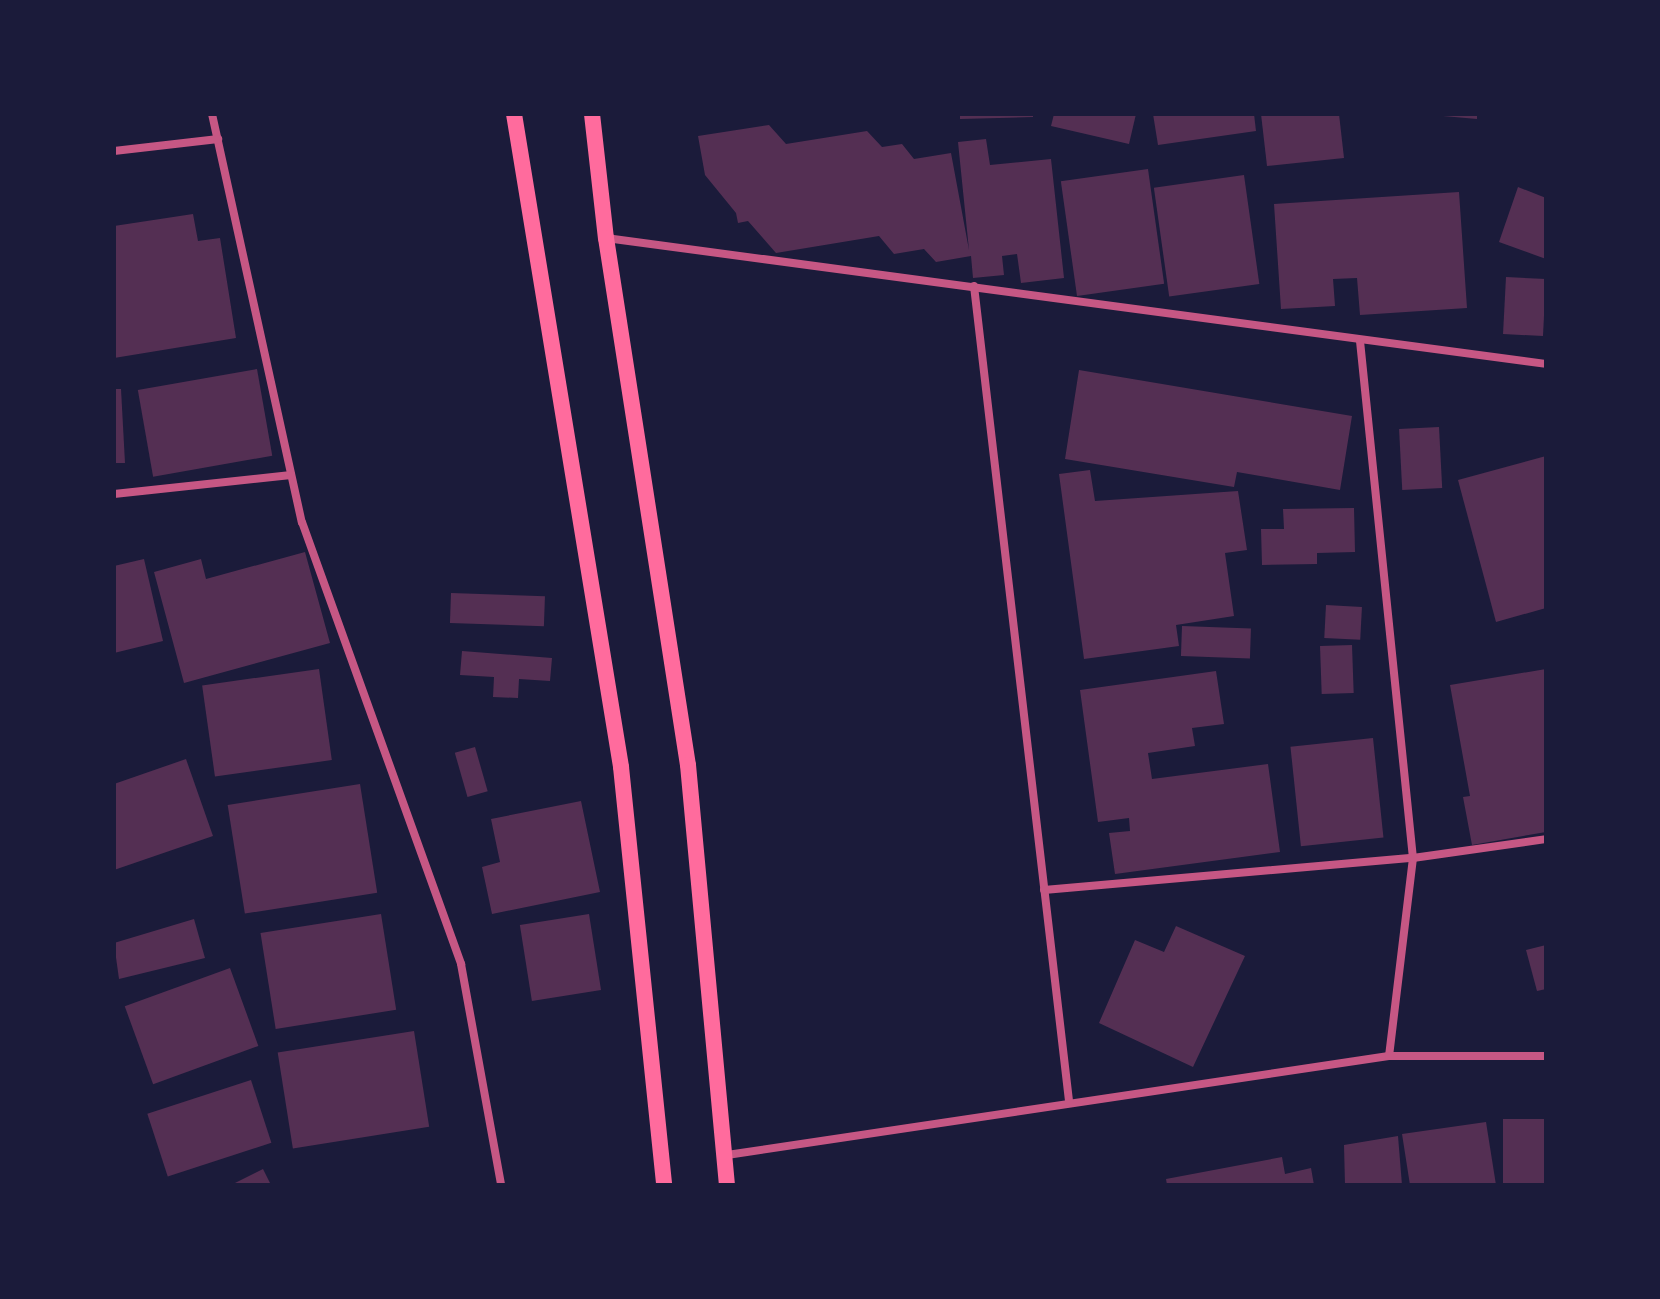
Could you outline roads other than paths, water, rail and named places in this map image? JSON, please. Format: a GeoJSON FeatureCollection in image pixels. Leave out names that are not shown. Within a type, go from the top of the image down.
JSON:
{"type":"FeatureCollection","features":[{"type":"Feature","properties":{"kind":"main road"},"geometry":{"type":"LineString","coordinates":[[514,114],[621,767],[664,1185]]}},
{"type":"Feature","properties":{"kind":"main road"},"geometry":{"type":"LineString","coordinates":[[592,114],[606,238],[688,765],[727,1155],[727,1185]]}},
{"type":"Feature","properties":{"kind":"street"},"geometry":{"type":"LineString","coordinates":[[212,114],[302,522],[461,964],[501,1185]]}},
{"type":"Feature","properties":{"kind":"street"},"geometry":{"type":"LineString","coordinates":[[114,151],[218,139]]}},
{"type":"Feature","properties":{"kind":"street"},"geometry":{"type":"LineString","coordinates":[[606,238],[1546,364]]}},
{"type":"Feature","properties":{"kind":"street"},"geometry":{"type":"LineString","coordinates":[[974,286],[1069,1101]]}},
{"type":"Feature","properties":{"kind":"street"},"geometry":{"type":"LineString","coordinates":[[1360,341],[1413,858],[1389,1056]]}},
{"type":"Feature","properties":{"kind":"street"},"geometry":{"type":"LineString","coordinates":[[114,494],[291,475]]}},
{"type":"Feature","properties":{"kind":"street"},"geometry":{"type":"LineString","coordinates":[[1044,890],[1413,858],[1546,839]]}},
{"type":"Feature","properties":{"kind":"street"},"geometry":{"type":"LineString","coordinates":[[727,1155],[1069,1101],[1389,1056],[1546,1056]]}}]}
